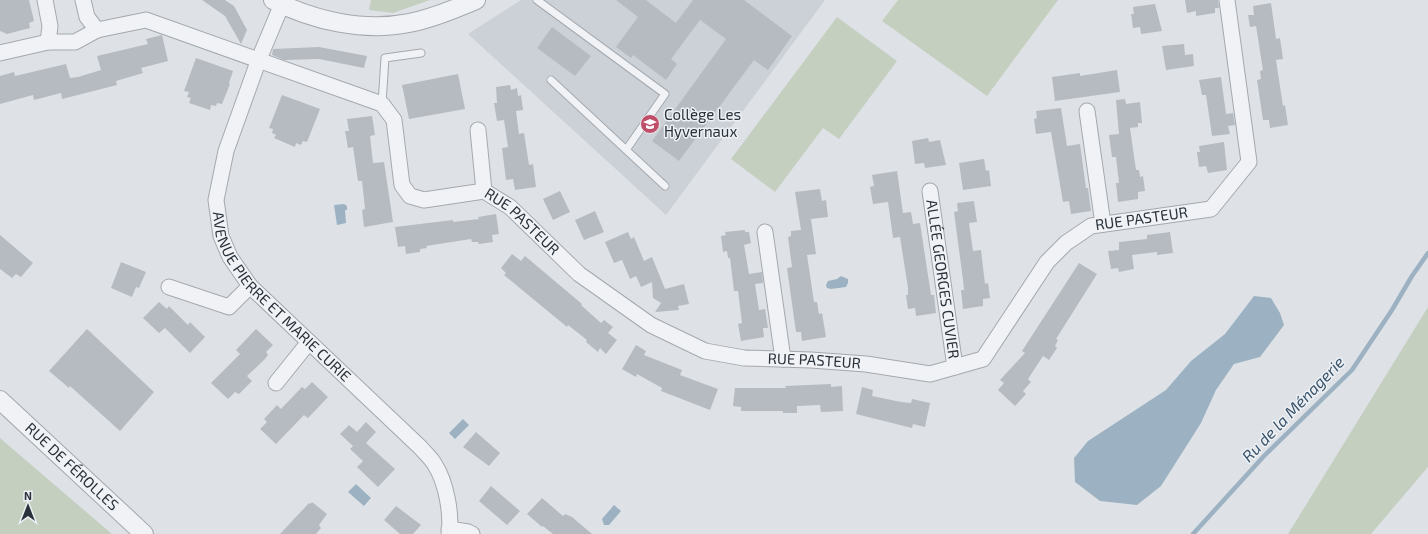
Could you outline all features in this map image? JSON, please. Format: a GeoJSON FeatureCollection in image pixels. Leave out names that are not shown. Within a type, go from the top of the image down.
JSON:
{"type":"FeatureCollection","features":[{"type":"Feature","properties":{"kind":"street"},"geometry":{"type":"LineString","coordinates":[[44,0],[50,26],[48,42]]}},
{"type":"Feature","properties":{"kind":"street"},"geometry":{"type":"LineString","coordinates":[[83,0],[87,17],[97,30]]}},
{"type":"Feature","properties":{"kind":"street"},"geometry":{"type":"LineString","coordinates":[[278,2],[310,16],[332,22],[370,26],[409,23],[476,0]]}},
{"type":"Feature","properties":{"kind":"street","name":"RUE PASTEUR"},"geometry":{"type":"LineString","coordinates":[[382,104],[394,120],[402,185],[410,196],[424,200],[484,191],[510,207],[580,274],[651,325],[705,351],[744,358],[866,364],[930,374],[983,359],[1047,262],[1066,243],[1091,226],[1211,209],[1249,162],[1226,0]]}},
{"type":"Feature","properties":{"kind":"street","name":"AVENUE PIERRE ET MARIE CURIE"},"geometry":{"type":"LineString","coordinates":[[278,2],[226,151],[216,200],[221,236],[230,257],[250,286],[421,448],[436,465],[446,492],[450,516],[449,531]]}},
{"type":"Feature","properties":{"kind":"street"},"geometry":{"type":"LineString","coordinates":[[0,53],[48,42],[75,42],[97,30],[146,20],[382,104]]}},
{"type":"Feature","properties":{"kind":"street"},"geometry":{"type":"LineString","coordinates":[[1087,111],[1103,224]]}},
{"type":"Feature","properties":{"kind":"street"},"geometry":{"type":"LineString","coordinates":[[478,130],[484,191]]}},
{"type":"Feature","properties":{"kind":"street","name":"ALLÉE GEORGES CUVIER"},"geometry":{"type":"LineString","coordinates":[[930,191],[955,367]]}},
{"type":"Feature","properties":{"kind":"street"},"geometry":{"type":"LineString","coordinates":[[765,232],[783,359]]}},
{"type":"Feature","properties":{"kind":"street"},"geometry":{"type":"LineString","coordinates":[[169,287],[229,307],[250,286]]}},
{"type":"Feature","properties":{"kind":"street"},"geometry":{"type":"LineString","coordinates":[[276,383],[309,342]]}},
{"type":"Feature","properties":{"kind":"street","name":"RUE DE FÉROLLES"},"geometry":{"type":"LineString","coordinates":[[0,400],[144,534]]}},
{"type":"Feature","properties":{"kind":"street"},"geometry":{"type":"LineString","coordinates":[[449,531],[468,532],[472,534]]}},
{"type":"Feature","properties":{"kind":"lane"},"geometry":{"type":"LineString","coordinates":[[537,0],[665,94],[626,150]]}},
{"type":"Feature","properties":{"kind":"lane"},"geometry":{"type":"LineString","coordinates":[[382,104],[385,58],[421,53]]}},
{"type":"Feature","properties":{"kind":"lane"},"geometry":{"type":"LineString","coordinates":[[551,80],[665,186]]}},
{"type":"Feature","properties":{"kind":"shaded area","name":"Collège Les Hyvernaux"},"geometry":{"type":"Polygon","coordinates":[[[521,0],[825,0],[666,215],[468,34],[521,0]]]}},
{"type":"Feature","properties":{"kind":"green space"},"geometry":{"type":"Polygon","coordinates":[[[371,0],[430,0],[393,13],[369,10],[371,0]]]}},
{"type":"Feature","properties":{"kind":"green space"},"geometry":{"type":"Polygon","coordinates":[[[898,0],[1058,0],[987,96],[882,21],[898,0]]]}},
{"type":"Feature","properties":{"kind":"green space"},"geometry":{"type":"Polygon","coordinates":[[[837,17],[897,61],[839,139],[823,128],[775,192],[731,159],[837,17]]]}},
{"type":"Feature","properties":{"kind":"green space"},"geometry":{"type":"Polygon","coordinates":[[[1428,307],[1428,467],[1371,534],[1288,534],[1428,307]]]}},
{"type":"Feature","properties":{"kind":"green space"},"geometry":{"type":"Polygon","coordinates":[[[0,438],[112,534],[0,534],[0,438]]]}},
{"type":"Feature","properties":{"kind":"water"},"geometry":{"type":"Polygon","coordinates":[[[344,204],[347,206],[347,210],[345,210],[346,223],[337,225],[334,205],[344,204]]]}},
{"type":"Feature","properties":{"kind":"water"},"geometry":{"type":"Polygon","coordinates":[[[841,276],[848,279],[846,287],[831,289],[827,288],[826,285],[828,281],[837,279],[841,276]]]}},
{"type":"Feature","properties":{"kind":"water"},"geometry":{"type":"Polygon","coordinates":[[[1254,296],[1271,298],[1280,313],[1284,325],[1260,357],[1234,364],[1216,390],[1201,423],[1161,486],[1137,505],[1100,501],[1075,482],[1074,458],[1088,441],[1166,390],[1191,361],[1225,334],[1254,296]]]}},
{"type":"Feature","properties":{"kind":"water"},"geometry":{"type":"Polygon","coordinates":[[[463,419],[469,425],[455,439],[449,433],[463,419]]]}},
{"type":"Feature","properties":{"kind":"water"},"geometry":{"type":"Polygon","coordinates":[[[356,484],[371,498],[364,506],[348,492],[356,484]]]}},
{"type":"Feature","properties":{"kind":"water"},"geometry":{"type":"Polygon","coordinates":[[[614,505],[621,511],[609,525],[604,525],[602,519],[614,505]]]}},
{"type":"Feature","properties":{"kind":"building"},"geometry":{"type":"Polygon","coordinates":[[[0,0],[29,0],[34,21],[29,23],[30,28],[7,34],[0,31],[0,0]]]}},
{"type":"Feature","properties":{"kind":"building"},"geometry":{"type":"Polygon","coordinates":[[[202,0],[225,0],[234,6],[247,30],[241,44],[225,16],[202,0]]]}},
{"type":"Feature","properties":{"kind":"building"},"geometry":{"type":"Polygon","coordinates":[[[616,0],[646,0],[676,23],[693,0],[744,0],[792,36],[768,70],[754,60],[679,161],[652,141],[726,39],[700,20],[671,59],[677,64],[666,80],[633,55],[631,58],[616,47],[638,17],[616,0]]]}},
{"type":"Feature","properties":{"kind":"building"},"geometry":{"type":"Polygon","coordinates":[[[1185,0],[1218,0],[1219,8],[1215,8],[1215,13],[1196,16],[1196,11],[1187,13],[1185,0]]]}},
{"type":"Feature","properties":{"kind":"building"},"geometry":{"type":"Polygon","coordinates":[[[1271,3],[1276,39],[1280,38],[1283,59],[1276,60],[1283,106],[1285,105],[1288,125],[1270,128],[1269,120],[1263,120],[1257,80],[1261,79],[1260,71],[1263,70],[1256,26],[1250,27],[1248,15],[1254,15],[1253,6],[1271,3]]]}},
{"type":"Feature","properties":{"kind":"building"},"geometry":{"type":"Polygon","coordinates":[[[1155,4],[1162,31],[1141,34],[1140,27],[1133,28],[1131,14],[1134,14],[1133,7],[1155,4]]]}},
{"type":"Feature","properties":{"kind":"building"},"geometry":{"type":"Polygon","coordinates":[[[552,27],[591,56],[575,76],[537,48],[552,27]]]}},
{"type":"Feature","properties":{"kind":"building"},"geometry":{"type":"Polygon","coordinates":[[[162,35],[168,61],[141,68],[143,73],[116,81],[117,85],[62,99],[61,93],[34,100],[33,95],[0,104],[0,76],[14,72],[15,76],[66,64],[70,78],[78,77],[101,70],[97,56],[148,44],[146,39],[162,35]]]}},
{"type":"Feature","properties":{"kind":"building"},"geometry":{"type":"Polygon","coordinates":[[[1184,44],[1185,55],[1193,54],[1194,66],[1166,70],[1162,46],[1184,44]]]}},
{"type":"Feature","properties":{"kind":"building"},"geometry":{"type":"Polygon","coordinates":[[[319,47],[367,56],[364,68],[319,59],[284,60],[272,55],[273,49],[319,47]]]}},
{"type":"Feature","properties":{"kind":"building"},"geometry":{"type":"Polygon","coordinates":[[[196,58],[233,71],[230,84],[222,104],[217,103],[216,106],[211,105],[210,110],[189,103],[191,98],[187,97],[189,92],[184,91],[196,58]]]}},
{"type":"Feature","properties":{"kind":"building"},"geometry":{"type":"Polygon","coordinates":[[[1117,70],[1120,92],[1055,101],[1052,77],[1080,73],[1080,76],[1117,70]]]}},
{"type":"Feature","properties":{"kind":"building"},"geometry":{"type":"Polygon","coordinates":[[[458,74],[465,109],[409,119],[402,85],[458,74]]]}},
{"type":"Feature","properties":{"kind":"building"},"geometry":{"type":"Polygon","coordinates":[[[1221,77],[1226,114],[1233,113],[1235,125],[1228,126],[1230,134],[1212,136],[1206,95],[1202,95],[1199,80],[1221,77]]]}},
{"type":"Feature","properties":{"kind":"building"},"geometry":{"type":"Polygon","coordinates":[[[510,85],[511,90],[517,88],[518,96],[521,95],[523,110],[516,111],[519,134],[524,133],[529,165],[533,164],[536,187],[515,190],[513,179],[506,180],[502,148],[508,147],[504,120],[497,121],[494,103],[497,103],[496,87],[510,85]]]}},
{"type":"Feature","properties":{"kind":"building"},"geometry":{"type":"Polygon","coordinates":[[[282,95],[320,109],[307,142],[303,141],[301,145],[296,143],[295,147],[274,138],[276,135],[272,133],[273,129],[269,128],[282,95]]]}},
{"type":"Feature","properties":{"kind":"building"},"geometry":{"type":"Polygon","coordinates":[[[1125,99],[1126,104],[1140,102],[1142,123],[1138,123],[1138,127],[1130,128],[1136,170],[1139,170],[1140,177],[1143,176],[1145,191],[1138,192],[1138,199],[1118,202],[1116,183],[1119,183],[1116,157],[1112,157],[1109,135],[1119,134],[1116,100],[1125,99]]]}},
{"type":"Feature","properties":{"kind":"building"},"geometry":{"type":"Polygon","coordinates":[[[1061,108],[1067,146],[1080,144],[1086,188],[1088,188],[1091,211],[1071,214],[1069,201],[1063,202],[1051,132],[1036,134],[1034,119],[1037,118],[1036,111],[1061,108]]]}},
{"type":"Feature","properties":{"kind":"building"},"geometry":{"type":"Polygon","coordinates":[[[372,116],[375,135],[370,136],[373,163],[384,162],[393,222],[364,227],[362,210],[365,209],[362,181],[358,181],[353,147],[348,148],[345,131],[349,131],[347,119],[372,116]]]}},
{"type":"Feature","properties":{"kind":"building"},"geometry":{"type":"Polygon","coordinates":[[[928,138],[929,142],[940,140],[946,165],[925,168],[924,163],[915,164],[912,141],[928,138]]]}},
{"type":"Feature","properties":{"kind":"building"},"geometry":{"type":"Polygon","coordinates":[[[1224,142],[1227,170],[1208,173],[1206,166],[1199,167],[1197,152],[1200,152],[1199,146],[1224,142]]]}},
{"type":"Feature","properties":{"kind":"building"},"geometry":{"type":"Polygon","coordinates":[[[984,159],[986,171],[989,170],[991,186],[963,190],[959,163],[984,159]]]}},
{"type":"Feature","properties":{"kind":"building"},"geometry":{"type":"Polygon","coordinates":[[[897,171],[903,213],[911,212],[913,224],[920,223],[931,295],[934,295],[936,313],[916,316],[915,308],[908,309],[906,295],[908,295],[908,288],[900,237],[893,238],[888,202],[873,204],[870,187],[874,186],[872,175],[897,171]]]}},
{"type":"Feature","properties":{"kind":"building"},"geometry":{"type":"Polygon","coordinates":[[[820,189],[822,201],[826,200],[828,217],[811,219],[816,254],[807,255],[814,302],[817,302],[819,314],[822,313],[826,337],[802,341],[801,332],[796,332],[787,268],[792,267],[788,237],[791,236],[791,231],[801,230],[795,192],[820,189]]]}},
{"type":"Feature","properties":{"kind":"building"},"geometry":{"type":"Polygon","coordinates":[[[560,191],[570,212],[553,220],[543,199],[560,191]]]}},
{"type":"Feature","properties":{"kind":"building"},"geometry":{"type":"Polygon","coordinates":[[[974,201],[977,222],[969,223],[973,251],[981,250],[985,284],[988,283],[990,298],[983,299],[983,306],[963,309],[961,290],[964,290],[954,212],[958,211],[957,203],[974,201]]]}},
{"type":"Feature","properties":{"kind":"building"},"geometry":{"type":"Polygon","coordinates":[[[595,211],[604,232],[584,240],[575,220],[595,211]]]}},
{"type":"Feature","properties":{"kind":"building"},"geometry":{"type":"Polygon","coordinates":[[[496,214],[499,234],[492,235],[493,242],[479,244],[478,242],[472,242],[471,239],[426,246],[427,248],[420,249],[420,252],[406,254],[405,246],[398,247],[395,227],[453,220],[453,222],[479,219],[478,217],[496,214]]]}},
{"type":"Feature","properties":{"kind":"building"},"geometry":{"type":"Polygon","coordinates":[[[745,230],[745,232],[749,232],[751,243],[744,245],[749,274],[762,272],[763,283],[755,284],[759,310],[765,309],[768,328],[763,328],[764,337],[741,341],[738,324],[742,323],[738,291],[734,291],[730,258],[728,258],[727,251],[723,252],[721,236],[726,235],[725,232],[745,230]]]}},
{"type":"Feature","properties":{"kind":"building"},"geometry":{"type":"Polygon","coordinates":[[[628,232],[631,239],[634,237],[644,261],[652,257],[665,289],[684,284],[689,304],[678,306],[679,310],[655,312],[661,303],[653,298],[652,282],[641,287],[636,276],[630,279],[622,260],[614,263],[605,242],[628,232]]]}},
{"type":"Feature","properties":{"kind":"building"},"geometry":{"type":"Polygon","coordinates":[[[1170,232],[1173,253],[1157,255],[1157,252],[1132,255],[1134,269],[1119,272],[1118,268],[1111,269],[1108,251],[1119,250],[1119,242],[1147,239],[1147,235],[1170,232]]]}},
{"type":"Feature","properties":{"kind":"building"},"geometry":{"type":"Polygon","coordinates":[[[0,235],[33,263],[21,277],[16,274],[12,278],[0,269],[0,235]]]}},
{"type":"Feature","properties":{"kind":"building"},"geometry":{"type":"Polygon","coordinates":[[[512,254],[521,261],[525,256],[582,304],[581,305],[601,323],[604,320],[613,327],[608,333],[617,340],[606,354],[600,348],[598,352],[586,342],[587,340],[568,325],[567,327],[504,275],[506,273],[501,268],[512,254]]]}},
{"type":"Feature","properties":{"kind":"building"},"geometry":{"type":"Polygon","coordinates":[[[121,262],[146,272],[139,288],[136,287],[132,297],[111,288],[121,262]]]}},
{"type":"Feature","properties":{"kind":"building"},"geometry":{"type":"Polygon","coordinates":[[[1079,263],[1097,274],[1056,339],[1058,340],[1055,346],[1057,348],[1049,360],[1043,356],[1028,379],[1031,382],[1023,391],[1026,394],[1015,406],[998,390],[1004,383],[1000,380],[1025,353],[1022,351],[1079,263]]]}},
{"type":"Feature","properties":{"kind":"building"},"geometry":{"type":"Polygon","coordinates":[[[159,302],[167,309],[169,306],[188,325],[190,322],[205,337],[190,353],[165,328],[159,333],[143,318],[159,302]]]}},
{"type":"Feature","properties":{"kind":"building"},"geometry":{"type":"Polygon","coordinates":[[[87,329],[154,392],[120,431],[70,386],[69,388],[49,371],[87,329]]]}},
{"type":"Feature","properties":{"kind":"building"},"geometry":{"type":"Polygon","coordinates":[[[256,329],[273,345],[266,352],[268,355],[264,360],[247,376],[252,381],[239,394],[235,392],[228,399],[211,383],[240,354],[236,350],[256,329]]]}},
{"type":"Feature","properties":{"kind":"building"},"geometry":{"type":"Polygon","coordinates":[[[636,345],[646,351],[644,355],[682,370],[680,375],[718,389],[710,410],[661,391],[662,388],[637,374],[636,377],[622,369],[636,345]]]}},
{"type":"Feature","properties":{"kind":"building"},"geometry":{"type":"Polygon","coordinates":[[[312,382],[328,397],[308,418],[304,415],[276,444],[260,429],[267,422],[264,419],[277,405],[281,409],[302,387],[305,389],[312,382]]]}},
{"type":"Feature","properties":{"kind":"building"},"geometry":{"type":"Polygon","coordinates":[[[831,384],[831,387],[842,386],[843,411],[821,412],[820,405],[797,406],[797,413],[783,413],[783,411],[741,411],[741,407],[733,406],[735,388],[786,388],[785,386],[831,384]]]}},
{"type":"Feature","properties":{"kind":"building"},"geometry":{"type":"Polygon","coordinates":[[[862,387],[873,390],[872,396],[901,402],[911,403],[912,399],[930,403],[925,427],[913,424],[912,428],[856,414],[862,387]]]}},
{"type":"Feature","properties":{"kind":"building"},"geometry":{"type":"Polygon","coordinates":[[[366,422],[376,432],[366,443],[395,469],[378,487],[357,467],[363,461],[350,449],[353,446],[340,434],[349,425],[357,432],[366,422]]]}},
{"type":"Feature","properties":{"kind":"building"},"geometry":{"type":"Polygon","coordinates":[[[476,432],[500,453],[489,466],[463,447],[476,432]]]}},
{"type":"Feature","properties":{"kind":"building"},"geometry":{"type":"Polygon","coordinates":[[[491,486],[520,511],[507,525],[479,501],[491,486]]]}},
{"type":"Feature","properties":{"kind":"building"},"geometry":{"type":"Polygon","coordinates":[[[542,498],[563,516],[565,514],[572,517],[592,534],[553,534],[543,526],[542,527],[527,514],[542,498]]]}},
{"type":"Feature","properties":{"kind":"building"},"geometry":{"type":"Polygon","coordinates":[[[312,502],[327,514],[319,525],[321,528],[316,534],[280,534],[309,503],[310,504],[312,502]]]}},
{"type":"Feature","properties":{"kind":"building"},"geometry":{"type":"Polygon","coordinates":[[[396,506],[421,525],[413,534],[400,534],[384,520],[396,506]]]}},
{"type":"Feature","properties":{"kind":"waterway","name":"Ru de la Ménagerie"},"geometry":{"type":"LineString","coordinates":[[1193,534],[1264,456],[1352,370],[1428,253]]}},
{"type":"Feature","properties":{"kind":"place","name":"Collège Les Hyvernaux"},"geometry":{"type":"Point","coordinates":[650,124]}}]}
